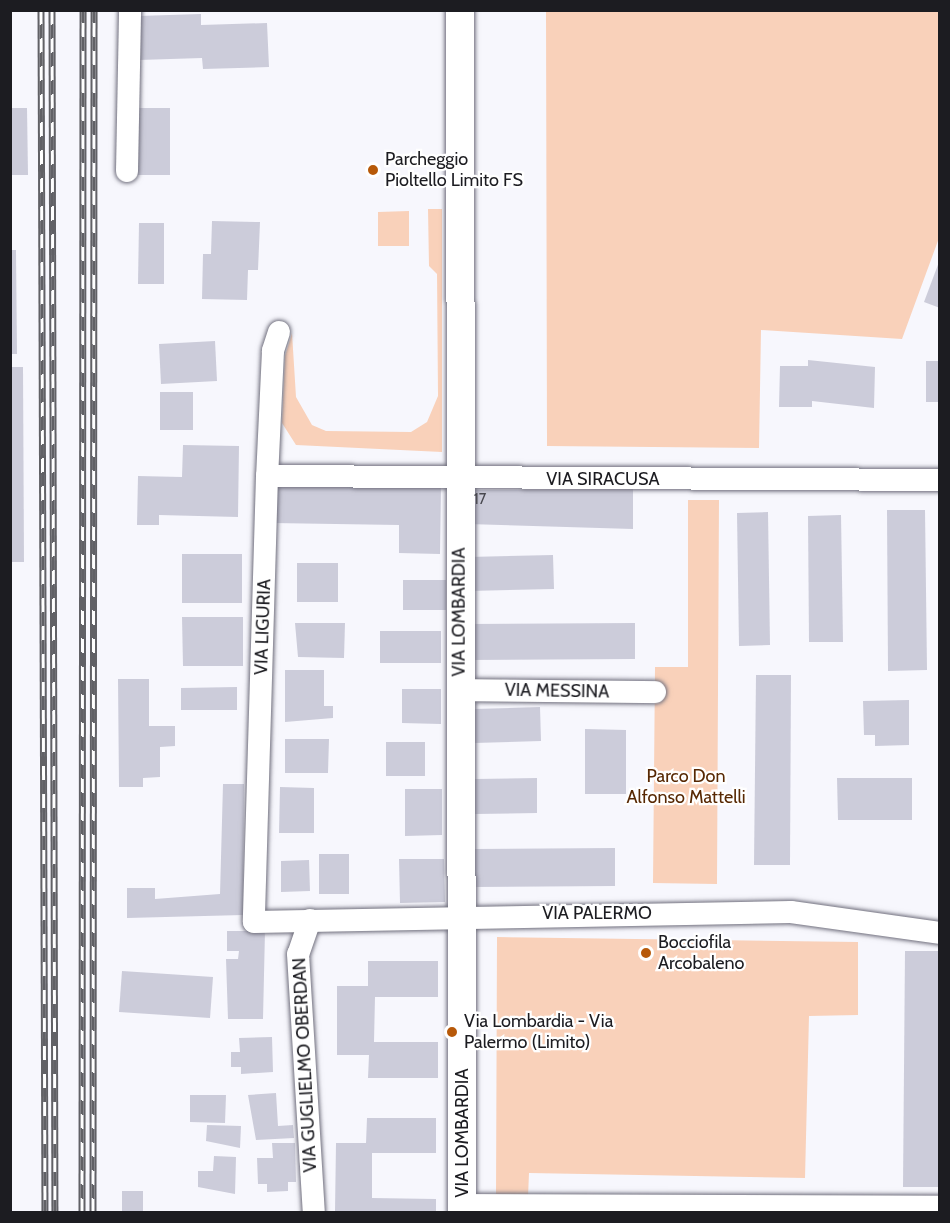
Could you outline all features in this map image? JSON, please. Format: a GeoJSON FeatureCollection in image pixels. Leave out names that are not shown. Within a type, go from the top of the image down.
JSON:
{"type":"FeatureCollection","features":[{"type":"Feature","properties":{"kind":"street"},"geometry":{"type":"LineString","coordinates":[[127,171],[130,10]]}},
{"type":"Feature","properties":{"kind":"street","name":"VIA LOMBARDIA"},"geometry":{"type":"LineString","coordinates":[[460,10],[462,1209]]}},
{"type":"Feature","properties":{"kind":"street","name":"VIA LIGURIA"},"geometry":{"type":"LineString","coordinates":[[254,922],[267,476],[273,351],[279,332]]}},
{"type":"Feature","properties":{"kind":"street","name":"VIA SIRACUSA"},"geometry":{"type":"LineString","coordinates":[[267,476],[459,479],[939,480]]}},
{"type":"Feature","properties":{"kind":"street","name":"VIA MESSINA"},"geometry":{"type":"LineString","coordinates":[[460,690],[655,692]]}},
{"type":"Feature","properties":{"kind":"street","name":"VIA PALERMO"},"geometry":{"type":"LineString","coordinates":[[254,922],[461,914],[791,912],[939,933]]}},
{"type":"Feature","properties":{"kind":"street","name":"VIA GUGLIELMO OBERDAN"},"geometry":{"type":"LineString","coordinates":[[310,920],[298,954],[314,1212]]}},
{"type":"Feature","properties":{"kind":"street"},"geometry":{"type":"LineString","coordinates":[[462,1209],[939,1207]]}},
{"type":"Feature","properties":{"kind":"green space"},"geometry":{"type":"Polygon","coordinates":[[[546,11],[939,11],[939,238],[902,339],[761,330],[759,448],[547,446],[546,11]]]}},
{"type":"Feature","properties":{"kind":"green space"},"geometry":{"type":"Polygon","coordinates":[[[428,209],[442,209],[442,452],[296,445],[282,423],[285,356],[292,333],[296,397],[312,425],[326,431],[411,432],[427,422],[438,396],[437,274],[429,266],[428,209]]]}},
{"type":"Feature","properties":{"kind":"green space"},"geometry":{"type":"Polygon","coordinates":[[[409,211],[409,246],[378,246],[378,212],[409,211]]]}},
{"type":"Feature","properties":{"kind":"green space","name":"Parco Don Alfonso Mattelli"},"geometry":{"type":"Polygon","coordinates":[[[688,500],[719,500],[717,884],[653,883],[655,667],[688,667],[688,500]]]}},
{"type":"Feature","properties":{"kind":"green space"},"geometry":{"type":"Polygon","coordinates":[[[497,937],[858,942],[858,1015],[809,1016],[805,1178],[529,1173],[528,1197],[496,1197],[497,937]]]}},
{"type":"Feature","properties":{"kind":"building"},"geometry":{"type":"Polygon","coordinates":[[[201,14],[201,25],[267,23],[269,67],[203,69],[202,58],[139,60],[138,16],[201,14]]]}},
{"type":"Feature","properties":{"kind":"building"},"geometry":{"type":"Polygon","coordinates":[[[10,108],[27,108],[28,175],[10,175],[10,108]]]}},
{"type":"Feature","properties":{"kind":"building"},"geometry":{"type":"Polygon","coordinates":[[[135,108],[170,108],[170,175],[135,175],[135,108]]]}},
{"type":"Feature","properties":{"kind":"building"},"geometry":{"type":"Polygon","coordinates":[[[212,221],[260,222],[258,270],[248,270],[247,300],[202,299],[203,254],[211,254],[212,221]]]}},
{"type":"Feature","properties":{"kind":"building"},"geometry":{"type":"Polygon","coordinates":[[[139,223],[164,223],[164,284],[138,284],[139,223]]]}},
{"type":"Feature","properties":{"kind":"building"},"geometry":{"type":"Polygon","coordinates":[[[10,250],[16,250],[17,354],[10,354],[10,250]]]}},
{"type":"Feature","properties":{"kind":"building"},"geometry":{"type":"Polygon","coordinates":[[[940,262],[940,308],[924,302],[940,262]]]}},
{"type":"Feature","properties":{"kind":"building"},"geometry":{"type":"Polygon","coordinates":[[[215,341],[217,381],[161,384],[159,344],[215,341]]]}},
{"type":"Feature","properties":{"kind":"building"},"geometry":{"type":"Polygon","coordinates":[[[808,360],[875,367],[874,408],[812,401],[812,407],[779,407],[780,366],[808,366],[808,360]]]}},
{"type":"Feature","properties":{"kind":"building"},"geometry":{"type":"Polygon","coordinates":[[[926,361],[940,361],[940,402],[926,402],[926,361]]]}},
{"type":"Feature","properties":{"kind":"building"},"geometry":{"type":"Polygon","coordinates":[[[10,367],[23,367],[24,562],[10,562],[10,367]]]}},
{"type":"Feature","properties":{"kind":"building"},"geometry":{"type":"Polygon","coordinates":[[[160,392],[193,392],[193,430],[160,430],[160,392]]]}},
{"type":"Feature","properties":{"kind":"building"},"geometry":{"type":"Polygon","coordinates":[[[183,445],[239,446],[238,517],[159,515],[159,525],[137,525],[138,476],[182,477],[183,445]]]}},
{"type":"Feature","properties":{"kind":"building"},"geometry":{"type":"Polygon","coordinates":[[[272,484],[441,486],[440,554],[399,553],[399,525],[272,523],[272,484]]]}},
{"type":"Feature","properties":{"kind":"building"},"geometry":{"type":"Polygon","coordinates":[[[633,489],[633,529],[467,524],[467,490],[633,489]]]}},
{"type":"Feature","properties":{"kind":"building"},"geometry":{"type":"Polygon","coordinates":[[[887,510],[925,510],[927,670],[888,671],[887,510]]]}},
{"type":"Feature","properties":{"kind":"building"},"geometry":{"type":"Polygon","coordinates":[[[768,512],[770,645],[739,646],[737,513],[768,512]]]}},
{"type":"Feature","properties":{"kind":"building"},"geometry":{"type":"Polygon","coordinates":[[[841,515],[843,642],[809,642],[808,516],[841,515]]]}},
{"type":"Feature","properties":{"kind":"building"},"geometry":{"type":"Polygon","coordinates":[[[182,554],[242,554],[242,603],[182,603],[182,554]]]}},
{"type":"Feature","properties":{"kind":"building"},"geometry":{"type":"Polygon","coordinates":[[[553,555],[554,589],[469,591],[468,557],[553,555]]]}},
{"type":"Feature","properties":{"kind":"building"},"geometry":{"type":"Polygon","coordinates":[[[297,563],[338,563],[338,602],[297,602],[297,563]]]}},
{"type":"Feature","properties":{"kind":"building"},"geometry":{"type":"Polygon","coordinates":[[[403,580],[446,580],[446,610],[403,610],[403,580]]]}},
{"type":"Feature","properties":{"kind":"building"},"geometry":{"type":"Polygon","coordinates":[[[182,617],[243,617],[243,666],[183,666],[182,617]]]}},
{"type":"Feature","properties":{"kind":"building"},"geometry":{"type":"Polygon","coordinates":[[[295,623],[345,623],[344,658],[298,657],[295,623]]]}},
{"type":"Feature","properties":{"kind":"building"},"geometry":{"type":"Polygon","coordinates":[[[635,623],[635,659],[468,660],[468,624],[635,623]]]}},
{"type":"Feature","properties":{"kind":"building"},"geometry":{"type":"Polygon","coordinates":[[[380,631],[441,631],[441,663],[380,663],[380,631]]]}},
{"type":"Feature","properties":{"kind":"building"},"geometry":{"type":"Polygon","coordinates":[[[285,670],[324,670],[324,706],[333,706],[333,718],[285,722],[285,670]]]}},
{"type":"Feature","properties":{"kind":"building"},"geometry":{"type":"Polygon","coordinates":[[[756,675],[791,675],[790,865],[754,865],[756,675]]]}},
{"type":"Feature","properties":{"kind":"building"},"geometry":{"type":"Polygon","coordinates":[[[118,679],[149,679],[149,726],[175,726],[175,746],[160,747],[160,777],[143,778],[143,787],[119,787],[118,679]]]}},
{"type":"Feature","properties":{"kind":"building"},"geometry":{"type":"Polygon","coordinates":[[[237,687],[237,710],[181,710],[181,688],[237,687]]]}},
{"type":"Feature","properties":{"kind":"building"},"geometry":{"type":"Polygon","coordinates":[[[402,689],[441,689],[441,724],[402,723],[402,689]]]}},
{"type":"Feature","properties":{"kind":"building"},"geometry":{"type":"Polygon","coordinates":[[[909,700],[909,745],[875,746],[875,735],[864,735],[863,701],[909,700]]]}},
{"type":"Feature","properties":{"kind":"building"},"geometry":{"type":"Polygon","coordinates":[[[540,707],[541,741],[474,743],[473,709],[540,707]]]}},
{"type":"Feature","properties":{"kind":"building"},"geometry":{"type":"Polygon","coordinates":[[[585,729],[626,730],[626,794],[585,794],[585,729]]]}},
{"type":"Feature","properties":{"kind":"building"},"geometry":{"type":"Polygon","coordinates":[[[285,739],[329,739],[328,773],[285,773],[285,739]]]}},
{"type":"Feature","properties":{"kind":"building"},"geometry":{"type":"Polygon","coordinates":[[[386,742],[425,742],[425,776],[386,776],[386,742]]]}},
{"type":"Feature","properties":{"kind":"building"},"geometry":{"type":"Polygon","coordinates":[[[537,778],[537,813],[475,814],[475,779],[537,778]]]}},
{"type":"Feature","properties":{"kind":"building"},"geometry":{"type":"Polygon","coordinates":[[[837,778],[912,778],[912,820],[838,820],[837,778]]]}},
{"type":"Feature","properties":{"kind":"building"},"geometry":{"type":"Polygon","coordinates":[[[223,784],[244,784],[243,915],[127,918],[127,888],[155,888],[155,899],[220,894],[223,784]]]}},
{"type":"Feature","properties":{"kind":"building"},"geometry":{"type":"Polygon","coordinates":[[[280,787],[314,788],[314,833],[279,833],[280,787]]]}},
{"type":"Feature","properties":{"kind":"building"},"geometry":{"type":"Polygon","coordinates":[[[405,789],[442,789],[442,835],[405,836],[405,789]]]}},
{"type":"Feature","properties":{"kind":"building"},"geometry":{"type":"Polygon","coordinates":[[[615,848],[615,886],[475,887],[474,849],[615,848]]]}},
{"type":"Feature","properties":{"kind":"building"},"geometry":{"type":"Polygon","coordinates":[[[319,854],[349,854],[349,894],[319,894],[319,854]]]}},
{"type":"Feature","properties":{"kind":"building"},"geometry":{"type":"Polygon","coordinates":[[[399,859],[444,859],[445,902],[400,903],[399,859]]]}},
{"type":"Feature","properties":{"kind":"building"},"geometry":{"type":"Polygon","coordinates":[[[309,860],[310,891],[281,892],[281,861],[309,860]]]}},
{"type":"Feature","properties":{"kind":"building"},"geometry":{"type":"Polygon","coordinates":[[[227,931],[265,931],[263,1019],[228,1019],[226,959],[238,959],[239,951],[227,951],[227,931]]]}},
{"type":"Feature","properties":{"kind":"building"},"geometry":{"type":"Polygon","coordinates":[[[905,951],[940,951],[940,1187],[903,1187],[905,951]]]}},
{"type":"Feature","properties":{"kind":"building"},"geometry":{"type":"Polygon","coordinates":[[[368,961],[438,961],[438,997],[375,997],[374,1042],[438,1042],[438,1078],[368,1078],[369,1055],[337,1055],[337,986],[368,986],[368,961]]]}},
{"type":"Feature","properties":{"kind":"building"},"geometry":{"type":"Polygon","coordinates":[[[122,971],[213,977],[210,1018],[119,1012],[122,971]]]}},
{"type":"Feature","properties":{"kind":"building"},"geometry":{"type":"Polygon","coordinates":[[[272,1037],[273,1072],[241,1074],[241,1067],[231,1067],[231,1052],[240,1052],[239,1038],[272,1037]]]}},
{"type":"Feature","properties":{"kind":"building"},"geometry":{"type":"Polygon","coordinates":[[[276,1093],[278,1126],[293,1125],[294,1138],[256,1140],[248,1095],[276,1093]]]}},
{"type":"Feature","properties":{"kind":"building"},"geometry":{"type":"Polygon","coordinates":[[[190,1095],[226,1095],[225,1123],[190,1122],[190,1095]]]}},
{"type":"Feature","properties":{"kind":"building"},"geometry":{"type":"Polygon","coordinates":[[[367,1118],[436,1118],[436,1153],[372,1153],[372,1198],[436,1199],[436,1212],[335,1211],[336,1143],[366,1143],[367,1118]]]}},
{"type":"Feature","properties":{"kind":"building"},"geometry":{"type":"Polygon","coordinates":[[[207,1125],[241,1126],[240,1148],[206,1141],[207,1125]]]}},
{"type":"Feature","properties":{"kind":"building"},"geometry":{"type":"Polygon","coordinates":[[[272,1143],[295,1143],[296,1182],[288,1182],[288,1191],[267,1192],[267,1184],[258,1184],[257,1158],[273,1158],[272,1143]]]}},
{"type":"Feature","properties":{"kind":"building"},"geometry":{"type":"Polygon","coordinates":[[[214,1156],[236,1157],[235,1194],[198,1187],[198,1171],[213,1171],[214,1156]]]}},
{"type":"Feature","properties":{"kind":"building"},"geometry":{"type":"Polygon","coordinates":[[[122,1191],[143,1191],[143,1212],[122,1212],[122,1191]]]}},
{"type":"Feature","properties":{"kind":"railway"},"geometry":{"type":"LineString","coordinates":[[41,10],[45,1212]]}},
{"type":"Feature","properties":{"kind":"railway"},"geometry":{"type":"LineString","coordinates":[[52,10],[55,1212]]}},
{"type":"Feature","properties":{"kind":"railway"},"geometry":{"type":"LineString","coordinates":[[82,1212],[83,10]]}},
{"type":"Feature","properties":{"kind":"railway"},"geometry":{"type":"LineString","coordinates":[[93,1212],[94,10]]}},
{"type":"Feature","properties":{"kind":"place","name":"Parcheggio Pioltello Limito FS"},"geometry":{"type":"Point","coordinates":[373,170]}},
{"type":"Feature","properties":{"kind":"place","name":"Bocciofila Arcobaleno"},"geometry":{"type":"Point","coordinates":[646,953]}},
{"type":"Feature","properties":{"kind":"place","name":"Via Lombardia - Via Palermo (Limito)"},"geometry":{"type":"Point","coordinates":[452,1032]}}]}
